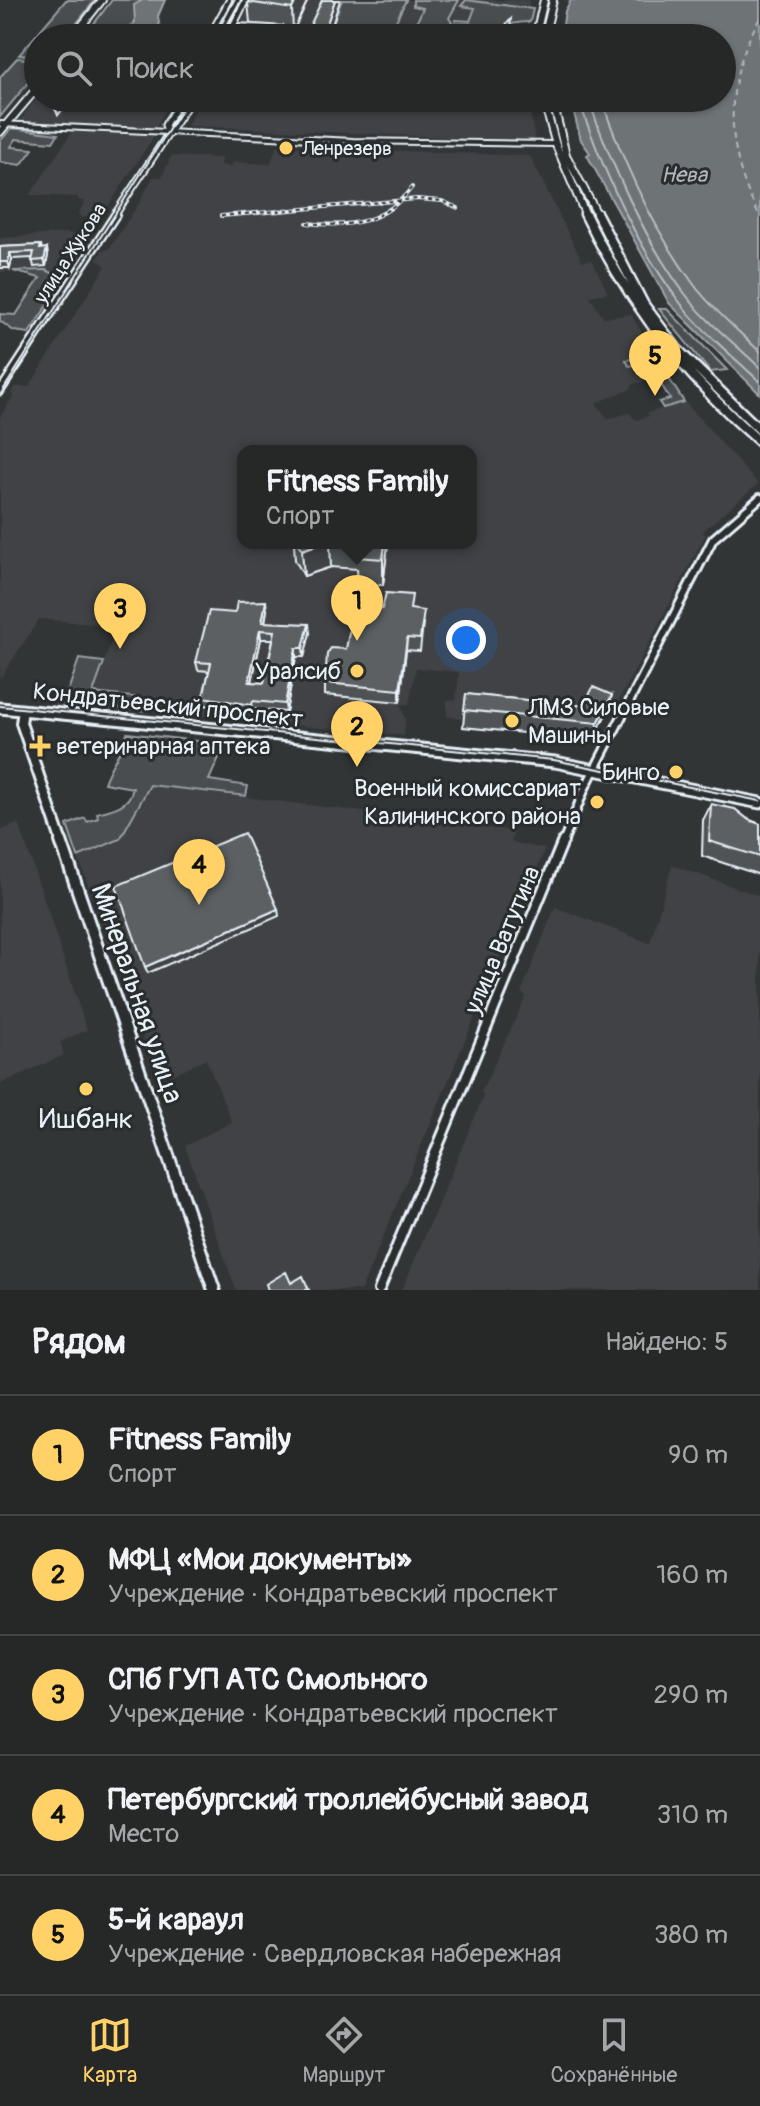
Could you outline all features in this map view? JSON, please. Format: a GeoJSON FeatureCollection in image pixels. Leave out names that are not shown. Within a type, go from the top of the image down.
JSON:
{"type":"FeatureCollection","features":[{"type":"Feature","properties":{"kind":"main road"},"geometry":{"type":"LineString","coordinates":[[85,24],[104,0]]}},
{"type":"Feature","properties":{"kind":"main road"},"geometry":{"type":"LineString","coordinates":[[538,24],[544,0]]}},
{"type":"Feature","properties":{"kind":"main road"},"geometry":{"type":"LineString","coordinates":[[545,24],[553,0]]}},
{"type":"Feature","properties":{"kind":"main road"},"geometry":{"type":"LineString","coordinates":[[0,132],[24,100]]}},
{"type":"Feature","properties":{"kind":"main road"},"geometry":{"type":"LineString","coordinates":[[546,112],[553,144],[625,288],[651,330],[682,367],[760,442]]}},
{"type":"Feature","properties":{"kind":"main road"},"geometry":{"type":"LineString","coordinates":[[555,112],[566,155],[644,305],[677,349],[760,430]]}},
{"type":"Feature","properties":{"kind":"main road","name":"Кондратьевский проспект"},"geometry":{"type":"LineString","coordinates":[[0,708],[555,762],[760,803]]}},
{"type":"Feature","properties":{"kind":"street"},"geometry":{"type":"LineString","coordinates":[[216,24],[229,0]]}},
{"type":"Feature","properties":{"kind":"street"},"geometry":{"type":"LineString","coordinates":[[225,24],[238,0]]}},
{"type":"Feature","properties":{"kind":"street"},"geometry":{"type":"LineString","coordinates":[[234,24],[246,0]]}},
{"type":"Feature","properties":{"kind":"street","name":"улица Жукова"},"geometry":{"type":"LineString","coordinates":[[167,132],[165,125],[173,112]]}},
{"type":"Feature","properties":{"kind":"street","name":"улица Жукова"},"geometry":{"type":"LineString","coordinates":[[0,391],[182,112]]}},
{"type":"Feature","properties":{"kind":"street"},"geometry":{"type":"LineString","coordinates":[[3,124],[353,141],[553,144]]}},
{"type":"Feature","properties":{"kind":"street","name":"улица Ватутина"},"geometry":{"type":"LineString","coordinates":[[379,1290],[594,771],[713,539],[760,498]]}},
{"type":"Feature","properties":{"kind":"street","name":"Минеральная улица"},"geometry":{"type":"LineString","coordinates":[[23,710],[21,723],[214,1290]]}},
{"type":"Feature","properties":{"kind":"shaded area"},"geometry":{"type":"Polygon","coordinates":[[[66,0],[95,0],[76,24],[45,24],[66,0]]]}},
{"type":"Feature","properties":{"kind":"shaded area"},"geometry":{"type":"Polygon","coordinates":[[[112,0],[143,0],[139,2],[133,24],[94,24],[112,0]]]}},
{"type":"Feature","properties":{"kind":"shaded area"},"geometry":{"type":"Polygon","coordinates":[[[252,0],[530,0],[525,22],[511,21],[507,24],[239,24],[252,0]]]}},
{"type":"Feature","properties":{"kind":"shaded area"},"geometry":{"type":"Polygon","coordinates":[[[342,0],[406,0],[395,24],[333,24],[342,0]]]}},
{"type":"Feature","properties":{"kind":"shaded area"},"geometry":{"type":"Polygon","coordinates":[[[413,0],[459,0],[449,18],[453,24],[416,24],[423,8],[413,6],[413,0]]]}},
{"type":"Feature","properties":{"kind":"shaded area"},"geometry":{"type":"Polygon","coordinates":[[[466,0],[533,9],[530,22],[455,24],[456,20],[470,21],[475,8],[461,6],[466,0]]]}},
{"type":"Feature","properties":{"kind":"shaded area"},"geometry":{"type":"Polygon","coordinates":[[[17,58],[24,59],[24,88],[0,117],[0,77],[17,58]]]}},
{"type":"Feature","properties":{"kind":"shaded area"},"geometry":{"type":"Polygon","coordinates":[[[26,112],[164,112],[155,128],[19,121],[26,112]]]}},
{"type":"Feature","properties":{"kind":"shaded area"},"geometry":{"type":"Polygon","coordinates":[[[194,112],[530,112],[535,141],[187,126],[194,112]]]}},
{"type":"Feature","properties":{"kind":"shaded area"},"geometry":{"type":"Polygon","coordinates":[[[12,128],[58,134],[53,142],[16,139],[11,147],[33,149],[21,165],[0,162],[0,141],[12,128]]]}},
{"type":"Feature","properties":{"kind":"shaded area"},"geometry":{"type":"Polygon","coordinates":[[[72,132],[154,136],[100,219],[78,214],[85,201],[78,200],[78,197],[30,195],[72,132]]]}},
{"type":"Feature","properties":{"kind":"shaded area"},"geometry":{"type":"Polygon","coordinates":[[[277,146],[530,156],[582,261],[592,260],[608,293],[590,296],[598,310],[604,318],[631,314],[655,355],[625,360],[629,366],[648,363],[658,380],[633,384],[631,389],[596,403],[608,419],[629,413],[636,420],[649,416],[647,413],[685,402],[758,484],[705,529],[703,533],[706,534],[612,714],[607,713],[593,740],[463,727],[463,719],[447,716],[447,700],[456,700],[459,672],[416,668],[409,704],[401,704],[405,720],[404,736],[148,711],[152,699],[93,693],[117,626],[39,619],[0,679],[0,417],[14,395],[11,394],[15,387],[29,387],[106,266],[97,260],[103,250],[109,249],[153,177],[162,177],[171,156],[221,158],[220,165],[231,167],[233,162],[270,164],[277,146]]]}},
{"type":"Feature","properties":{"kind":"shaded area"},"geometry":{"type":"Polygon","coordinates":[[[65,233],[94,235],[65,279],[46,270],[0,272],[0,238],[65,233]]]}},
{"type":"Feature","properties":{"kind":"shaded area"},"geometry":{"type":"Polygon","coordinates":[[[46,270],[65,279],[29,333],[14,331],[0,321],[0,314],[16,315],[40,278],[13,271],[46,270]]]}},
{"type":"Feature","properties":{"kind":"shaded area"},"geometry":{"type":"Polygon","coordinates":[[[659,309],[667,309],[727,370],[710,372],[659,309]]]}},
{"type":"Feature","properties":{"kind":"shaded area"},"geometry":{"type":"Polygon","coordinates":[[[654,355],[684,402],[663,408],[659,402],[670,399],[648,363],[629,366],[626,360],[654,355]]]}},
{"type":"Feature","properties":{"kind":"shaded area"},"geometry":{"type":"Polygon","coordinates":[[[79,659],[104,662],[93,693],[152,699],[148,711],[57,703],[69,688],[79,659]]]}},
{"type":"Feature","properties":{"kind":"shaded area"},"geometry":{"type":"Polygon","coordinates":[[[127,733],[225,744],[209,780],[248,786],[246,796],[150,785],[120,839],[78,857],[67,825],[85,818],[87,822],[98,818],[97,813],[120,806],[131,794],[133,788],[104,783],[127,733]]]}},
{"type":"Feature","properties":{"kind":"shaded area"},"geometry":{"type":"Polygon","coordinates":[[[150,785],[514,831],[511,842],[545,849],[361,1290],[236,1290],[185,1146],[232,1122],[206,1059],[159,1081],[78,857],[120,839],[150,785]]]}},
{"type":"Feature","properties":{"kind":"shaded area"},"geometry":{"type":"Polygon","coordinates":[[[19,823],[87,1030],[60,1042],[64,1055],[0,1084],[0,831],[19,823]]]}},
{"type":"Feature","properties":{"kind":"shaded area"},"geometry":{"type":"Polygon","coordinates":[[[672,865],[760,896],[760,1290],[402,1290],[484,1095],[481,1092],[526,996],[521,993],[555,907],[650,943],[672,865]]]}},
{"type":"Feature","properties":{"kind":"water"},"geometry":{"type":"Polygon","coordinates":[[[143,0],[165,0],[158,16],[159,24],[133,24],[134,5],[143,0]]]}},
{"type":"Feature","properties":{"kind":"water","name":"Нева"},"geometry":{"type":"Polygon","coordinates":[[[571,0],[760,0],[760,394],[669,303],[587,155],[590,153],[581,140],[574,112],[736,112],[736,24],[563,24],[571,0]]]}},
{"type":"Feature","properties":{"kind":"building"},"geometry":{"type":"Polygon","coordinates":[[[296,0],[292,9],[248,2],[296,0]]]}},
{"type":"Feature","properties":{"kind":"building"},"geometry":{"type":"Polygon","coordinates":[[[322,0],[335,0],[327,24],[311,24],[322,0]]]}},
{"type":"Feature","properties":{"kind":"building"},"geometry":{"type":"Polygon","coordinates":[[[41,245],[40,249],[47,248],[44,260],[32,261],[34,252],[10,253],[8,262],[0,262],[0,247],[41,245]]]}},
{"type":"Feature","properties":{"kind":"building"},"geometry":{"type":"Polygon","coordinates":[[[359,549],[384,549],[383,559],[357,557],[359,549]]]}},
{"type":"Feature","properties":{"kind":"building"},"geometry":{"type":"Polygon","coordinates":[[[386,593],[412,595],[410,609],[424,611],[420,639],[407,638],[400,690],[325,683],[327,654],[331,648],[346,649],[354,606],[382,609],[386,593]]]}},
{"type":"Feature","properties":{"kind":"building"},"geometry":{"type":"Polygon","coordinates":[[[266,601],[262,622],[309,624],[303,648],[296,648],[285,704],[253,701],[252,705],[203,697],[211,663],[196,662],[209,611],[235,613],[237,602],[266,601]],[[260,630],[249,682],[264,683],[275,631],[260,630]]]}},
{"type":"Feature","properties":{"kind":"building"},"geometry":{"type":"Polygon","coordinates":[[[593,687],[612,695],[598,723],[464,710],[466,694],[584,706],[593,687]]]}},
{"type":"Feature","properties":{"kind":"building"},"geometry":{"type":"Polygon","coordinates":[[[711,804],[735,809],[760,824],[760,857],[709,841],[711,804]]]}},
{"type":"Feature","properties":{"kind":"building"},"geometry":{"type":"Polygon","coordinates":[[[244,833],[278,909],[145,967],[116,886],[244,833]]]}},
{"type":"Feature","properties":{"kind":"building"},"geometry":{"type":"Polygon","coordinates":[[[286,1272],[291,1283],[303,1276],[309,1290],[268,1290],[266,1284],[286,1272]]]}},
{"type":"Feature","properties":{"kind":"ferry route"},"geometry":{"type":"LineString","coordinates":[[736,82],[748,43],[760,18]]}},
{"type":"Feature","properties":{"kind":"ferry route"},"geometry":{"type":"LineString","coordinates":[[733,112],[740,168],[760,217]]}},
{"type":"Feature","properties":{"kind":"tram line"},"geometry":{"type":"LineString","coordinates":[[228,24],[241,0]]}},
{"type":"Feature","properties":{"kind":"tram line"},"geometry":{"type":"LineString","coordinates":[[0,395],[180,112]]}},
{"type":"Feature","properties":{"kind":"tram line"},"geometry":{"type":"LineString","coordinates":[[0,706],[554,760],[760,801]]}},
{"type":"Feature","properties":{"kind":"railway"},"geometry":{"type":"LineString","coordinates":[[400,200],[412,187]]}},
{"type":"Feature","properties":{"kind":"railway"},"geometry":{"type":"LineString","coordinates":[[221,216],[400,200]]}},
{"type":"Feature","properties":{"kind":"railway"},"geometry":{"type":"LineString","coordinates":[[307,223],[338,225],[366,220],[378,216],[400,200]]}},
{"type":"Feature","properties":{"kind":"railway"},"geometry":{"type":"LineString","coordinates":[[400,200],[442,201],[458,208]]}},
{"type":"Feature","properties":{"kind":"place","name":"Ленрезерв"},"geometry":{"type":"Point","coordinates":[286,148]}},
{"type":"Feature","properties":{"kind":"place","name":"5-й караул"},"geometry":{"type":"Point","coordinates":[655,396]}},
{"type":"Feature","properties":{"kind":"place","name":"Fitness Family"},"geometry":{"type":"Point","coordinates":[357,641]}},
{"type":"Feature","properties":{"kind":"place","name":"СПб ГУП АТС Смольного"},"geometry":{"type":"Point","coordinates":[120,649]}},
{"type":"Feature","properties":{"kind":"place","name":"Уралсиб"},"geometry":{"type":"Point","coordinates":[357,671]}},
{"type":"Feature","properties":{"kind":"place","name":"ЛМЗ Силовые Машины"},"geometry":{"type":"Point","coordinates":[512,721]}},
{"type":"Feature","properties":{"kind":"place","name":"ветеринарная аптека"},"geometry":{"type":"Point","coordinates":[40,746]}},
{"type":"Feature","properties":{"kind":"place","name":"МФЦ «Мои документы»"},"geometry":{"type":"Point","coordinates":[357,767]}},
{"type":"Feature","properties":{"kind":"place","name":"Бинго"},"geometry":{"type":"Point","coordinates":[676,772]}},
{"type":"Feature","properties":{"kind":"place","name":"Военный комиссариат Калининского района"},"geometry":{"type":"Point","coordinates":[597,802]}},
{"type":"Feature","properties":{"kind":"place","name":"Петербургский троллейбусный завод"},"geometry":{"type":"Point","coordinates":[199,905]}},
{"type":"Feature","properties":{"kind":"place","name":"Ишбанк"},"geometry":{"type":"Point","coordinates":[86,1089]}}]}
